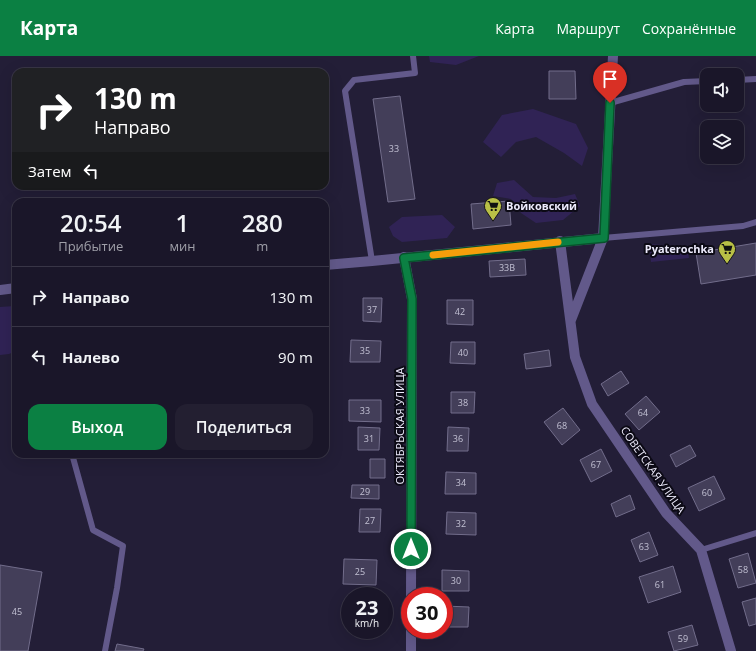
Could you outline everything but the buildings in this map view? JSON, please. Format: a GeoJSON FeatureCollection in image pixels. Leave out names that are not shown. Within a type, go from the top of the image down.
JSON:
{"type":"FeatureCollection","features":[{"type":"Feature","properties":{"kind":"street","name":"СОВЕТСКАЯ УЛИЦА"},"geometry":{"type":"LineString","coordinates":[[571,320],[604,238],[613,56]]}},
{"type":"Feature","properties":{"kind":"street"},"geometry":{"type":"LineString","coordinates":[[329,265],[560,241],[604,238]]}},
{"type":"Feature","properties":{"kind":"street","name":"СОВЕТСКАЯ УЛИЦА"},"geometry":{"type":"LineString","coordinates":[[560,241],[575,357],[592,404],[666,513],[701,550],[731,651]]}},
{"type":"Feature","properties":{"kind":"street","name":"ОКТЯБРЬСКАЯ УЛИЦА"},"geometry":{"type":"LineString","coordinates":[[404,258],[412,299],[411,587]]}},
{"type":"Feature","properties":{"kind":"street"},"geometry":{"type":"LineString","coordinates":[[0,290],[12,288]]}},
{"type":"Feature","properties":{"kind":"street"},"geometry":{"type":"LineString","coordinates":[[411,639],[411,651]]}},
{"type":"Feature","properties":{"kind":"lane"},"geometry":{"type":"LineString","coordinates":[[372,261],[345,91],[354,80],[415,73],[413,56]]}},
{"type":"Feature","properties":{"kind":"lane"},"geometry":{"type":"LineString","coordinates":[[744,80],[756,79]]}},
{"type":"Feature","properties":{"kind":"lane"},"geometry":{"type":"LineString","coordinates":[[610,103],[684,82],[700,81]]}},
{"type":"Feature","properties":{"kind":"lane"},"geometry":{"type":"LineString","coordinates":[[604,238],[743,226],[756,222]]}},
{"type":"Feature","properties":{"kind":"lane"},"geometry":{"type":"LineString","coordinates":[[73,458],[93,530],[123,546],[105,651]]}},
{"type":"Feature","properties":{"kind":"lane"},"geometry":{"type":"LineString","coordinates":[[701,550],[756,533]]}},
{"type":"Feature","properties":{"kind":"shaded area"},"geometry":{"type":"Polygon","coordinates":[[[429,56],[479,56],[456,65],[430,62],[429,56]]]}},
{"type":"Feature","properties":{"kind":"shaded area"},"geometry":{"type":"Polygon","coordinates":[[[533,109],[576,124],[588,148],[582,166],[564,153],[536,137],[516,142],[501,157],[483,142],[502,115],[533,109]]]}},
{"type":"Feature","properties":{"kind":"shaded area"},"geometry":{"type":"Polygon","coordinates":[[[514,180],[533,197],[556,198],[575,194],[580,206],[563,220],[536,223],[521,213],[511,199],[493,196],[497,183],[514,180]]]}},
{"type":"Feature","properties":{"kind":"shaded area"},"geometry":{"type":"Polygon","coordinates":[[[442,215],[455,227],[447,238],[402,242],[393,236],[389,227],[402,217],[442,215]]]}},
{"type":"Feature","properties":{"kind":"shaded area"},"geometry":{"type":"Polygon","coordinates":[[[649,244],[687,247],[689,258],[651,262],[649,244]]]}},
{"type":"Feature","properties":{"kind":"shaded area"},"geometry":{"type":"Polygon","coordinates":[[[12,306],[12,353],[0,355],[0,307],[12,306]]]}},
{"type":"Feature","properties":{"kind":"slow traffic"},"geometry":{"type":"LineString","coordinates":[[433,255],[558,242]]}},
{"type":"Feature","properties":{"kind":"place","name":"Войковский"},"geometry":{"type":"Point","coordinates":[493,221]}},
{"type":"Feature","properties":{"kind":"place","name":"Pyaterochka"},"geometry":{"type":"Point","coordinates":[727,264]}},
{"type":"Feature","properties":{"kind":"route"},"geometry":{"type":"LineString","coordinates":[[411,549],[412,299],[404,258],[560,241],[604,238],[610,103]]}}]}
